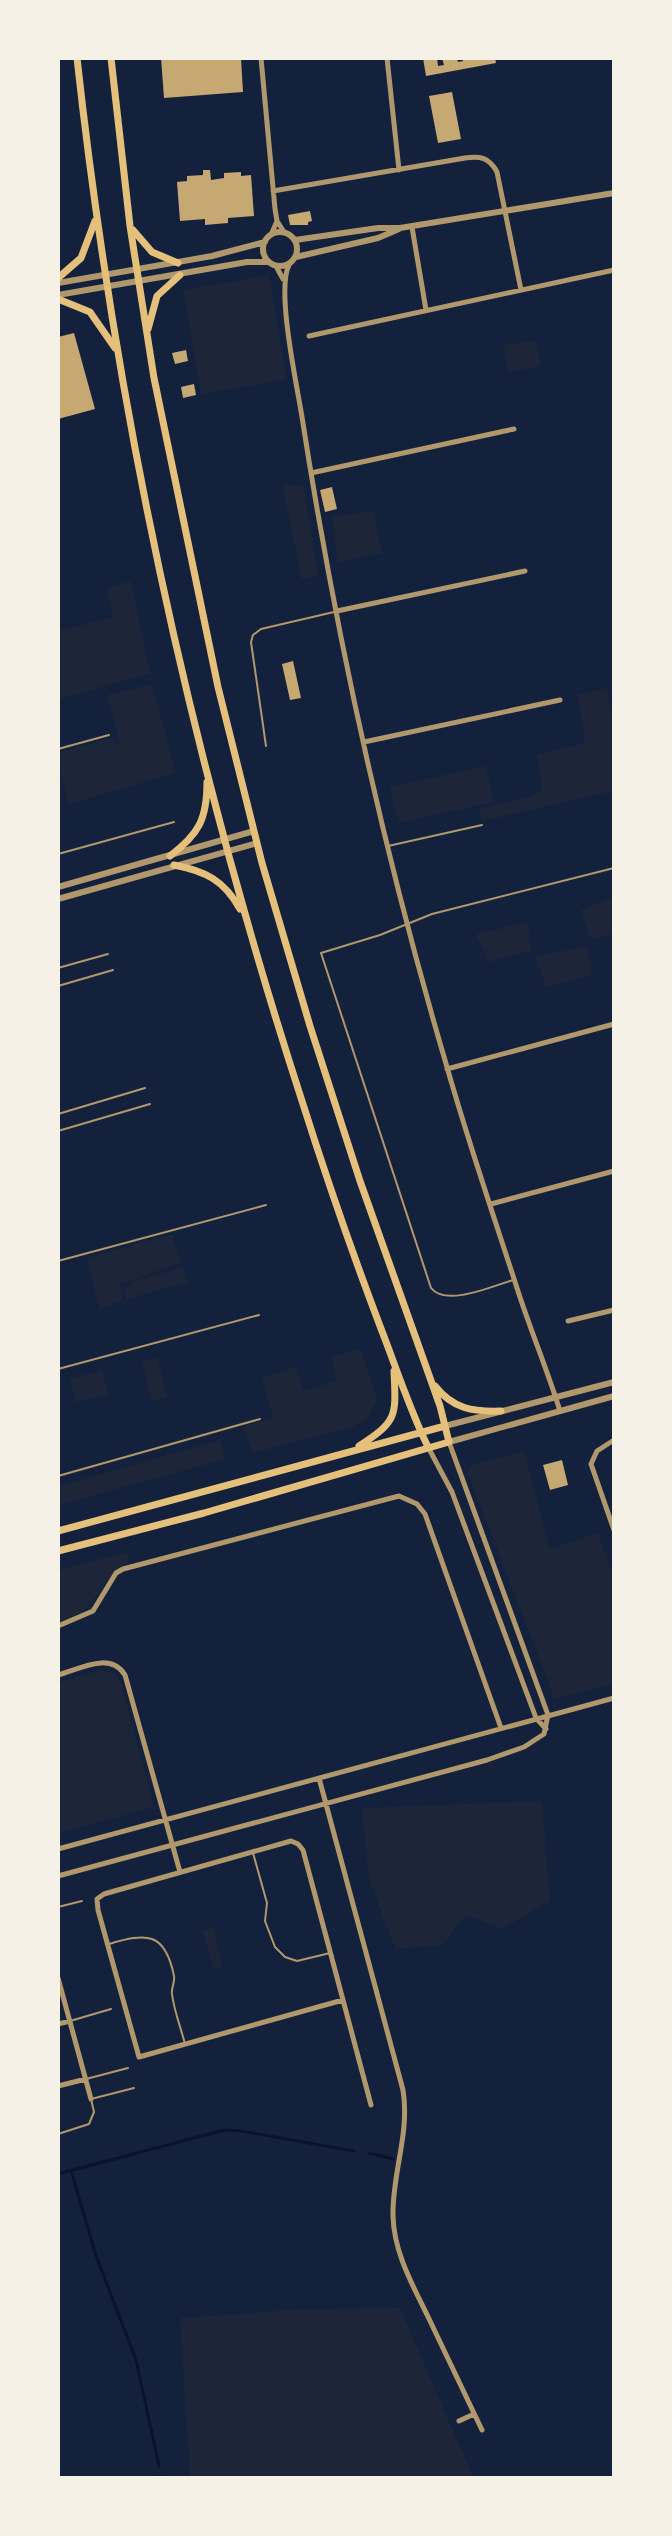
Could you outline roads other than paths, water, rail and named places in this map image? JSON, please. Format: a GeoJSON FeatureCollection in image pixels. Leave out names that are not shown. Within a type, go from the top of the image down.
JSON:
{"type":"FeatureCollection","features":[{"type":"Feature","properties":{"kind":"main road"},"geometry":{"type":"LineString","coordinates":[[77,58],[106,286],[118,354],[168,610],[206,771],[246,921],[330,1189],[394,1363],[428,1447]]}},
{"type":"Feature","properties":{"kind":"main road"},"geometry":{"type":"LineString","coordinates":[[58,1551],[204,1513],[449,1442],[430,1378],[342,1127],[254,831],[198,596],[148,347],[130,226],[111,58]]}},
{"type":"Feature","properties":{"kind":"main road"},"geometry":{"type":"LineString","coordinates":[[58,278],[75,266],[85,253],[97,215]]}},
{"type":"Feature","properties":{"kind":"main road"},"geometry":{"type":"LineString","coordinates":[[130,226],[148,249],[178,263]]}},
{"type":"Feature","properties":{"kind":"main road"},"geometry":{"type":"LineString","coordinates":[[148,347],[149,322],[154,301],[162,289],[180,275]]}},
{"type":"Feature","properties":{"kind":"main road"},"geometry":{"type":"LineString","coordinates":[[58,297],[90,312],[101,325],[118,354]]}},
{"type":"Feature","properties":{"kind":"main road"},"geometry":{"type":"LineString","coordinates":[[170,856],[195,835],[199,827],[206,805],[206,771]]}},
{"type":"Feature","properties":{"kind":"main road"},"geometry":{"type":"LineString","coordinates":[[174,865],[198,870],[219,881],[246,921]]}},
{"type":"Feature","properties":{"kind":"main road"},"geometry":{"type":"LineString","coordinates":[[354,1449],[384,1429],[392,1417],[396,1402],[394,1363]]}},
{"type":"Feature","properties":{"kind":"main road"},"geometry":{"type":"LineString","coordinates":[[430,1378],[452,1404],[475,1411],[501,1411]]}},
{"type":"Feature","properties":{"kind":"main road"},"geometry":{"type":"LineString","coordinates":[[58,1529],[445,1426]]}},
{"type":"Feature","properties":{"kind":"street"},"geometry":{"type":"LineString","coordinates":[[261,58],[277,221],[284,232],[295,240],[298,248],[284,280]]}},
{"type":"Feature","properties":{"kind":"street"},"geometry":{"type":"LineString","coordinates":[[387,58],[399,170]]}},
{"type":"Feature","properties":{"kind":"street"},"geometry":{"type":"LineString","coordinates":[[273,191],[480,156],[488,160],[497,171],[521,290]]}},
{"type":"Feature","properties":{"kind":"street"},"geometry":{"type":"LineString","coordinates":[[295,240],[378,228],[400,228],[614,192]]}},
{"type":"Feature","properties":{"kind":"street"},"geometry":{"type":"LineString","coordinates":[[58,283],[251,248],[265,242],[272,235],[277,221]]}},
{"type":"Feature","properties":{"kind":"street"},"geometry":{"type":"LineString","coordinates":[[412,226],[426,310]]}},
{"type":"Feature","properties":{"kind":"street"},"geometry":{"type":"LineString","coordinates":[[296,257],[378,238],[400,228]]}},
{"type":"Feature","properties":{"kind":"street"},"geometry":{"type":"LineString","coordinates":[[272,235],[284,232]]}},
{"type":"Feature","properties":{"kind":"street"},"geometry":{"type":"LineString","coordinates":[[265,242],[263,253],[269,262],[276,266],[284,280],[311,473],[337,611],[364,742],[406,924],[447,1069],[514,1280],[560,1411]]}},
{"type":"Feature","properties":{"kind":"street"},"geometry":{"type":"LineString","coordinates":[[58,297],[106,286],[247,262],[269,262]]}},
{"type":"Feature","properties":{"kind":"street"},"geometry":{"type":"LineString","coordinates":[[276,266],[289,265]]}},
{"type":"Feature","properties":{"kind":"street"},"geometry":{"type":"LineString","coordinates":[[309,336],[614,270]]}},
{"type":"Feature","properties":{"kind":"street"},"geometry":{"type":"LineString","coordinates":[[311,473],[514,429]]}},
{"type":"Feature","properties":{"kind":"street"},"geometry":{"type":"LineString","coordinates":[[337,611],[525,571]]}},
{"type":"Feature","properties":{"kind":"street"},"geometry":{"type":"LineString","coordinates":[[364,742],[560,700]]}},
{"type":"Feature","properties":{"kind":"street"},"geometry":{"type":"LineString","coordinates":[[58,887],[254,831]]}},
{"type":"Feature","properties":{"kind":"street"},"geometry":{"type":"LineString","coordinates":[[58,899],[257,843]]}},
{"type":"Feature","properties":{"kind":"street"},"geometry":{"type":"LineString","coordinates":[[447,1069],[614,1024]]}},
{"type":"Feature","properties":{"kind":"street"},"geometry":{"type":"LineString","coordinates":[[490,1204],[614,1171]]}},
{"type":"Feature","properties":{"kind":"street"},"geometry":{"type":"LineString","coordinates":[[568,1321],[614,1310]]}},
{"type":"Feature","properties":{"kind":"street"},"geometry":{"type":"LineString","coordinates":[[445,1426],[614,1382]]}},
{"type":"Feature","properties":{"kind":"street"},"geometry":{"type":"LineString","coordinates":[[58,1876],[502,1755],[535,1741],[546,1730],[548,1715],[449,1442],[614,1396]]}},
{"type":"Feature","properties":{"kind":"street"},"geometry":{"type":"LineString","coordinates":[[614,1440],[597,1451],[591,1464],[614,1530]]}},
{"type":"Feature","properties":{"kind":"street"},"geometry":{"type":"LineString","coordinates":[[428,1447],[452,1492],[536,1718],[546,1730]]}},
{"type":"Feature","properties":{"kind":"street"},"geometry":{"type":"LineString","coordinates":[[58,1626],[93,1611],[116,1573],[123,1569],[399,1496],[417,1504],[425,1514],[501,1728]]}},
{"type":"Feature","properties":{"kind":"street"},"geometry":{"type":"LineString","coordinates":[[58,1675],[104,1662],[111,1662],[122,1669],[128,1682],[180,1872]]}},
{"type":"Feature","properties":{"kind":"street"},"geometry":{"type":"LineString","coordinates":[[58,1849],[614,1698]]}},
{"type":"Feature","properties":{"kind":"street"},"geometry":{"type":"LineString","coordinates":[[319,1778],[404,2098],[404,2143],[394,2189],[396,2239],[416,2293],[482,2430]]}},
{"type":"Feature","properties":{"kind":"street"},"geometry":{"type":"LineString","coordinates":[[343,2000],[139,2057],[96,1903],[100,1895],[291,1841],[301,1846],[343,2000],[371,2105]]}},
{"type":"Feature","properties":{"kind":"street"},"geometry":{"type":"LineString","coordinates":[[58,1978],[91,2099]]}},
{"type":"Feature","properties":{"kind":"street"},"geometry":{"type":"LineString","coordinates":[[58,2024],[70,2021]]}},
{"type":"Feature","properties":{"kind":"street"},"geometry":{"type":"LineString","coordinates":[[58,2086],[86,2079]]}},
{"type":"Feature","properties":{"kind":"street"},"geometry":{"type":"LineString","coordinates":[[459,2421],[474,2414]]}},
{"type":"Feature","properties":{"kind":"lane"},"geometry":{"type":"LineString","coordinates":[[266,746],[251,642],[253,634],[261,628],[337,611]]}},
{"type":"Feature","properties":{"kind":"lane"},"geometry":{"type":"LineString","coordinates":[[58,748],[109,735]]}},
{"type":"Feature","properties":{"kind":"lane"},"geometry":{"type":"LineString","coordinates":[[58,854],[174,822]]}},
{"type":"Feature","properties":{"kind":"lane"},"geometry":{"type":"LineString","coordinates":[[388,846],[482,825]]}},
{"type":"Feature","properties":{"kind":"lane"},"geometry":{"type":"LineString","coordinates":[[514,1280],[450,1297],[435,1293],[432,1288],[321,953],[432,914],[614,868]]}},
{"type":"Feature","properties":{"kind":"lane"},"geometry":{"type":"LineString","coordinates":[[58,968],[108,954]]}},
{"type":"Feature","properties":{"kind":"lane"},"geometry":{"type":"LineString","coordinates":[[58,986],[113,970]]}},
{"type":"Feature","properties":{"kind":"lane"},"geometry":{"type":"LineString","coordinates":[[58,1114],[146,1088]]}},
{"type":"Feature","properties":{"kind":"lane"},"geometry":{"type":"LineString","coordinates":[[58,1131],[150,1104]]}},
{"type":"Feature","properties":{"kind":"lane"},"geometry":{"type":"LineString","coordinates":[[58,1261],[266,1205]]}},
{"type":"Feature","properties":{"kind":"lane"},"geometry":{"type":"LineString","coordinates":[[58,1369],[259,1315]]}},
{"type":"Feature","properties":{"kind":"lane"},"geometry":{"type":"LineString","coordinates":[[58,1476],[260,1419]]}},
{"type":"Feature","properties":{"kind":"lane"},"geometry":{"type":"LineString","coordinates":[[252,1852],[267,1903],[264,1917],[270,1938],[285,1957],[299,1961],[330,1953]]}},
{"type":"Feature","properties":{"kind":"lane"},"geometry":{"type":"LineString","coordinates":[[58,1907],[82,1901]]}},
{"type":"Feature","properties":{"kind":"lane"},"geometry":{"type":"LineString","coordinates":[[107,1944],[137,1936],[152,1939],[164,1949],[174,1980],[172,1994],[185,2044]]}},
{"type":"Feature","properties":{"kind":"lane"},"geometry":{"type":"LineString","coordinates":[[70,2021],[111,2009]]}},
{"type":"Feature","properties":{"kind":"lane"},"geometry":{"type":"LineString","coordinates":[[86,2079],[128,2068]]}},
{"type":"Feature","properties":{"kind":"lane"},"geometry":{"type":"LineString","coordinates":[[58,2134],[88,2124],[94,2112],[91,2099],[134,2088]]}},
{"type":"Feature","properties":{"kind":"waterway"},"geometry":{"type":"LineString","coordinates":[[58,2174],[224,2130],[354,2151]]}},
{"type":"Feature","properties":{"kind":"waterway"},"geometry":{"type":"LineString","coordinates":[[369,2153],[393,2159]]}},
{"type":"Feature","properties":{"kind":"waterway"},"geometry":{"type":"LineString","coordinates":[[71,2170],[95,2253],[136,2360],[159,2466]]}}]}
